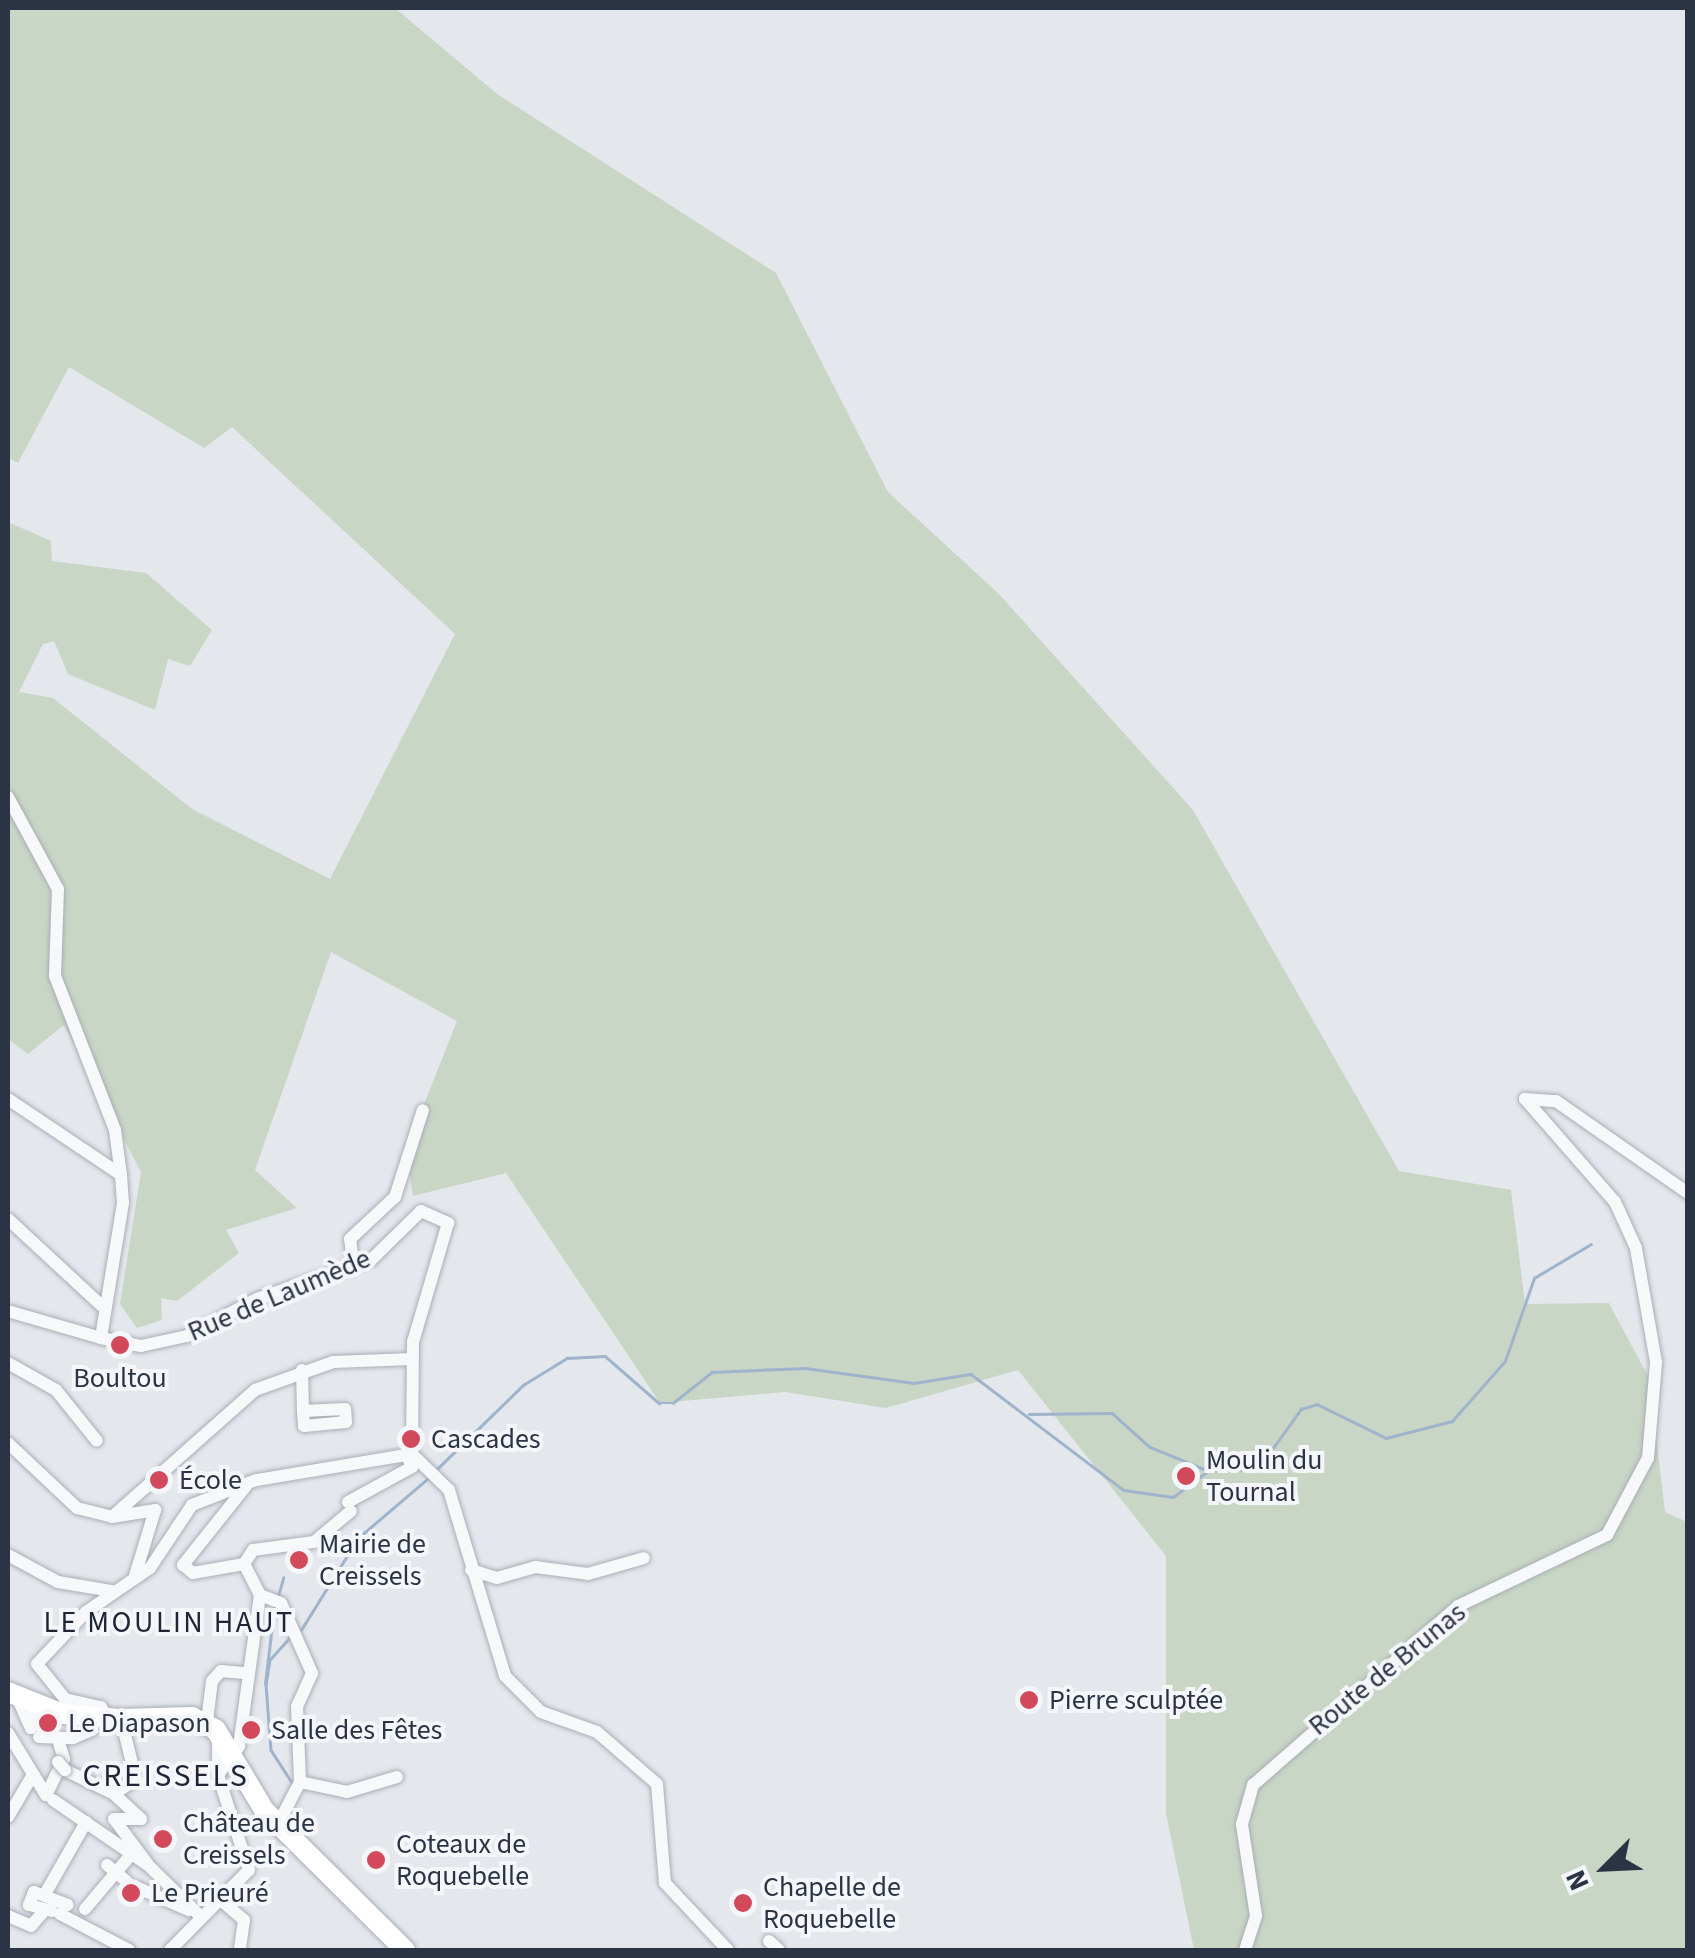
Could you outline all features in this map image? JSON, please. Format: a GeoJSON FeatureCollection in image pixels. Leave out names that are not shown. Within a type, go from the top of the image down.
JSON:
{"type":"FeatureCollection","features":[{"type":"Feature","properties":{"kind":"main road"},"geometry":{"type":"LineString","coordinates":[[20,1698],[218,1741],[278,1824],[405,1950]]}},
{"type":"Feature","properties":{"kind":"street"},"geometry":{"type":"LineString","coordinates":[[8,797],[58,888],[55,976],[115,1130],[121,1175],[101,1305],[101,1338]]}},
{"type":"Feature","properties":{"kind":"street"},"geometry":{"type":"LineString","coordinates":[[8,1099],[121,1175]]}},
{"type":"Feature","properties":{"kind":"street","name":"Route de Brunas"},"geometry":{"type":"LineString","coordinates":[[1245,1950],[1256,1916],[1242,1824],[1253,1785],[1458,1606],[1608,1535],[1648,1458],[1656,1362],[1636,1248],[1614,1202],[1525,1099],[1556,1102],[1688,1193]]}},
{"type":"Feature","properties":{"kind":"street"},"geometry":{"type":"LineString","coordinates":[[353,1262],[350,1239],[394,1197],[423,1110]]}},
{"type":"Feature","properties":{"kind":"street","name":"Rue de Laumède"},"geometry":{"type":"LineString","coordinates":[[8,1311],[141,1346],[187,1336],[353,1262],[374,1257],[421,1211],[444,1216],[450,1236],[416,1326],[410,1359]]}},
{"type":"Feature","properties":{"kind":"street"},"geometry":{"type":"LineString","coordinates":[[8,1219],[101,1305]]}},
{"type":"Feature","properties":{"kind":"street"},"geometry":{"type":"LineString","coordinates":[[112,1517],[236,1403],[302,1370],[410,1359],[412,1467],[350,1506],[314,1542],[253,1550],[244,1564],[193,1573],[182,1565],[246,1486]]}},
{"type":"Feature","properties":{"kind":"street"},"geometry":{"type":"LineString","coordinates":[[8,1364],[56,1390],[97,1441]]}},
{"type":"Feature","properties":{"kind":"street"},"geometry":{"type":"LineString","coordinates":[[302,1370],[303,1411]]}},
{"type":"Feature","properties":{"kind":"street"},"geometry":{"type":"LineString","coordinates":[[10,1443],[77,1508],[112,1517],[155,1510],[134,1576]]}},
{"type":"Feature","properties":{"kind":"street"},"geometry":{"type":"LineString","coordinates":[[117,1797],[136,1779],[102,1706],[65,1700],[38,1664],[112,1591],[150,1568],[192,1505],[323,1465],[410,1456],[435,1472],[472,1570],[497,1662],[535,1708],[597,1732],[656,1784],[665,1883],[728,1950]]}},
{"type":"Feature","properties":{"kind":"street"},"geometry":{"type":"LineString","coordinates":[[8,1555],[58,1582],[112,1591]]}},
{"type":"Feature","properties":{"kind":"street"},"geometry":{"type":"LineString","coordinates":[[472,1570],[497,1578],[535,1567],[588,1574],[644,1558]]}},
{"type":"Feature","properties":{"kind":"street"},"geometry":{"type":"LineString","coordinates":[[218,1775],[218,1741],[244,1673],[260,1595],[244,1564]]}},
{"type":"Feature","properties":{"kind":"street"},"geometry":{"type":"LineString","coordinates":[[260,1595],[280,1603],[312,1673],[297,1706],[300,1782],[278,1824]]}},
{"type":"Feature","properties":{"kind":"street"},"geometry":{"type":"LineString","coordinates":[[170,1950],[222,1901],[250,1856],[218,1775],[212,1682],[222,1670],[244,1673]]}},
{"type":"Feature","properties":{"kind":"street"},"geometry":{"type":"LineString","coordinates":[[20,1698],[34,1732],[59,1743],[92,1730],[107,1719]]}},
{"type":"Feature","properties":{"kind":"street"},"geometry":{"type":"LineString","coordinates":[[20,1698],[34,1732],[62,1766],[96,1790],[117,1797],[141,1819],[122,1812],[114,1824],[148,1866],[203,1915]]}},
{"type":"Feature","properties":{"kind":"street"},"geometry":{"type":"LineString","coordinates":[[8,1733],[31,1778],[50,1798],[148,1866]]}},
{"type":"Feature","properties":{"kind":"street"},"geometry":{"type":"LineString","coordinates":[[50,1798],[64,1759],[59,1743]]}},
{"type":"Feature","properties":{"kind":"street"},"geometry":{"type":"LineString","coordinates":[[300,1782],[347,1792],[397,1777]]}},
{"type":"Feature","properties":{"kind":"street"},"geometry":{"type":"LineString","coordinates":[[8,1817],[31,1778]]}},
{"type":"Feature","properties":{"kind":"street"},"geometry":{"type":"LineString","coordinates":[[45,1894],[86,1822]]}},
{"type":"Feature","properties":{"kind":"street"},"geometry":{"type":"LineString","coordinates":[[85,1913],[122,1877],[129,1856]]}},
{"type":"Feature","properties":{"kind":"street"},"geometry":{"type":"LineString","coordinates":[[122,1877],[203,1915]]}},
{"type":"Feature","properties":{"kind":"street"},"geometry":{"type":"LineString","coordinates":[[56,1910],[45,1894],[34,1892],[29,1905],[56,1910],[85,1913],[128,1950]]}},
{"type":"Feature","properties":{"kind":"street"},"geometry":{"type":"LineString","coordinates":[[222,1901],[244,1920],[240,1950]]}},
{"type":"Feature","properties":{"kind":"street"},"geometry":{"type":"LineString","coordinates":[[8,1916],[32,1926],[56,1910]]}},
{"type":"Feature","properties":{"kind":"green space"},"geometry":{"type":"Polygon","coordinates":[[[8,8],[395,8],[497,94],[776,273],[888,492],[999,594],[1193,810],[1399,1171],[1511,1190],[1525,1304],[1609,1303],[1649,1378],[1665,1512],[1687,1522],[1687,1950],[1194,1950],[1166,1813],[1166,1556],[1018,1370],[886,1408],[785,1392],[660,1403],[506,1173],[413,1196],[406,1150],[457,1021],[331,952],[255,1170],[297,1208],[226,1230],[239,1253],[177,1301],[161,1298],[162,1320],[137,1328],[120,1304],[141,1172],[64,1025],[28,1054],[8,1039],[8,522],[51,541],[52,561],[146,573],[212,630],[190,666],[168,659],[155,710],[68,674],[54,641],[43,644],[19,692],[53,698],[192,809],[330,879],[455,634],[232,427],[204,448],[69,367],[18,463],[8,458],[8,8]]]}},
{"type":"Feature","properties":{"kind":"waterway"},"geometry":{"type":"LineString","coordinates":[[436,1470],[523,1385],[567,1358],[605,1356],[659,1403],[673,1403],[712,1372],[805,1368],[914,1383],[971,1374],[1124,1490],[1173,1497],[1208,1471],[1258,1469],[1301,1409],[1317,1404],[1386,1438],[1452,1421],[1505,1361],[1534,1278],[1591,1244]]}},
{"type":"Feature","properties":{"kind":"waterway"},"geometry":{"type":"LineString","coordinates":[[1029,1414],[1112,1413],[1150,1447],[1207,1470]]}},
{"type":"Feature","properties":{"kind":"waterway"},"geometry":{"type":"LineString","coordinates":[[301,1630],[358,1538],[427,1479]]}},
{"type":"Feature","properties":{"kind":"waterway"},"geometry":{"type":"LineString","coordinates":[[278,1596],[283,1578]]}},
{"type":"Feature","properties":{"kind":"waterway"},"geometry":{"type":"LineString","coordinates":[[265,1684],[274,1608]]}},
{"type":"Feature","properties":{"kind":"waterway"},"geometry":{"type":"LineString","coordinates":[[290,1638],[270,1660],[266,1684],[271,1750],[293,1784]]}},
{"type":"Feature","properties":{"kind":"place","name":"Boultou"},"geometry":{"type":"Point","coordinates":[120,1345]}},
{"type":"Feature","properties":{"kind":"place","name":"Cascades"},"geometry":{"type":"Point","coordinates":[411,1439]}},
{"type":"Feature","properties":{"kind":"place","name":"Moulin du Tournal"},"geometry":{"type":"Point","coordinates":[1186,1476]}},
{"type":"Feature","properties":{"kind":"place","name":"École"},"geometry":{"type":"Point","coordinates":[159,1480]}},
{"type":"Feature","properties":{"kind":"place","name":"Mairie de Creissels"},"geometry":{"type":"Point","coordinates":[299,1560]}},
{"type":"Feature","properties":{"kind":"place","name":"Pierre sculptée"},"geometry":{"type":"Point","coordinates":[1029,1700]}},
{"type":"Feature","properties":{"kind":"place","name":"Le Diapason"},"geometry":{"type":"Point","coordinates":[48,1723]}},
{"type":"Feature","properties":{"kind":"place","name":"Salle des Fêtes"},"geometry":{"type":"Point","coordinates":[251,1730]}},
{"type":"Feature","properties":{"kind":"place","name":"Château de Creissels"},"geometry":{"type":"Point","coordinates":[163,1839]}},
{"type":"Feature","properties":{"kind":"place","name":"Coteaux de Roquebelle"},"geometry":{"type":"Point","coordinates":[376,1860]}},
{"type":"Feature","properties":{"kind":"place","name":"Le Prieuré"},"geometry":{"type":"Point","coordinates":[131,1893]}},
{"type":"Feature","properties":{"kind":"place","name":"Chapelle de Roquebelle"},"geometry":{"type":"Point","coordinates":[743,1903]}},
{"type":"Feature","properties":{"kind":"district","name":"LE MOULIN HAUT"},"geometry":{"type":"Point","coordinates":[169,1623]}},
{"type":"Feature","properties":{"kind":"district","name":"CREISSELS"},"geometry":{"type":"Point","coordinates":[166,1776]}}]}
